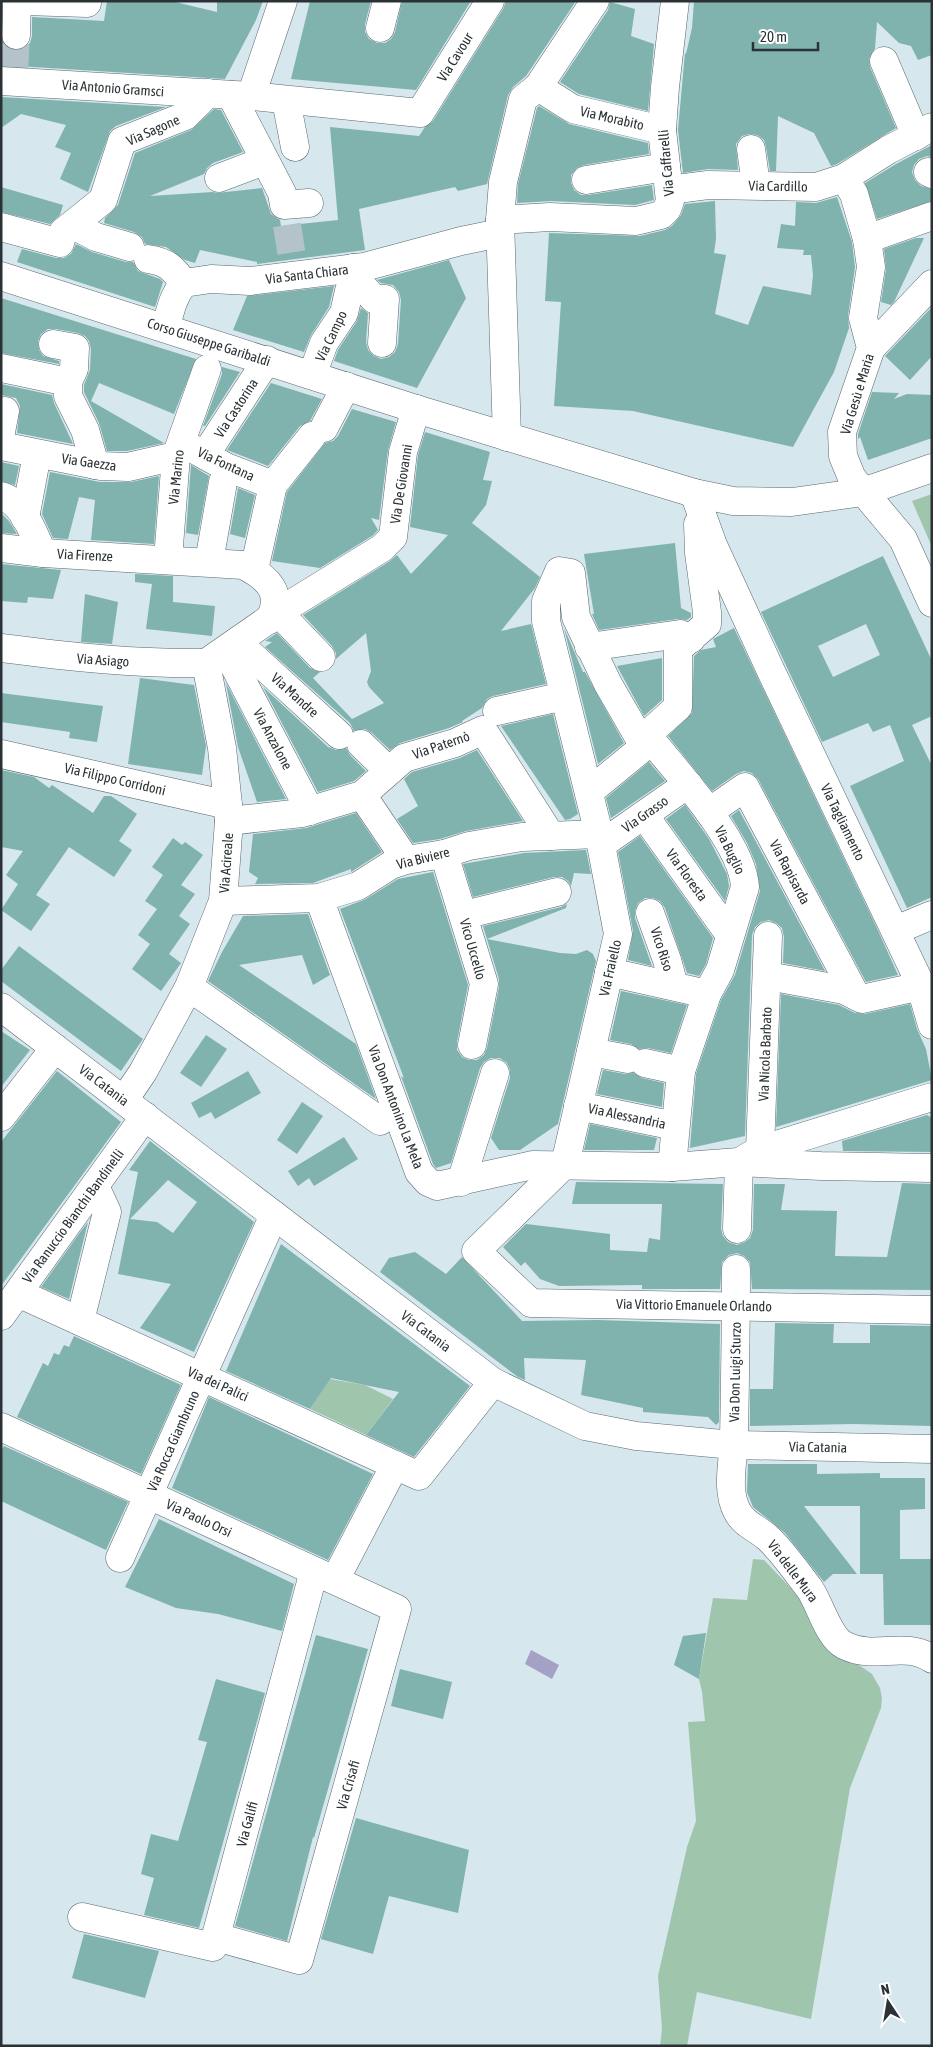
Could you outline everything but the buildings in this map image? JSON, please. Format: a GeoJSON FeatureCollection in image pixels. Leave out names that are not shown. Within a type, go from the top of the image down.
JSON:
{"type":"FeatureCollection","features":[{"type":"Feature","properties":{"kind":"street"},"geometry":{"type":"LineString","coordinates":[[283,1],[229,94],[293,211]]}},
{"type":"Feature","properties":{"kind":"street"},"geometry":{"type":"LineString","coordinates":[[380,28],[387,1]]}},
{"type":"Feature","properties":{"kind":"street","name":"Via Cavour"},"geometry":{"type":"LineString","coordinates":[[420,113],[490,1]]}},
{"type":"Feature","properties":{"kind":"street"},"geometry":{"type":"LineString","coordinates":[[507,437],[500,221],[503,182],[524,99],[538,87],[595,1]]}},
{"type":"Feature","properties":{"kind":"street","name":"Via Caffarelli"},"geometry":{"type":"LineString","coordinates":[[550,218],[636,221],[661,215],[667,209],[670,201],[662,130],[675,1]]}},
{"type":"Feature","properties":{"kind":"street"},"geometry":{"type":"LineString","coordinates":[[18,14],[87,2]]}},
{"type":"Feature","properties":{"kind":"street"},"geometry":{"type":"LineString","coordinates":[[884,61],[924,132]]}},
{"type":"Feature","properties":{"kind":"street","name":"Via Antonio Gramsci"},"geometry":{"type":"LineString","coordinates":[[10,78],[229,94],[420,113]]}},
{"type":"Feature","properties":{"kind":"street","name":"Via Morabito"},"geometry":{"type":"LineString","coordinates":[[538,87],[573,109],[662,130]]}},
{"type":"Feature","properties":{"kind":"street","name":"Via Sagone"},"geometry":{"type":"LineString","coordinates":[[1,227],[60,243],[64,232],[103,200],[122,141],[185,116],[229,94]]}},
{"type":"Feature","properties":{"kind":"street"},"geometry":{"type":"LineString","coordinates":[[286,100],[295,147]]}},
{"type":"Feature","properties":{"kind":"street","name":"Via Cardillo"},"geometry":{"type":"LineString","coordinates":[[586,180],[667,179],[708,185],[816,187],[844,178],[888,150],[924,132]]}},
{"type":"Feature","properties":{"kind":"street"},"geometry":{"type":"LineString","coordinates":[[751,149],[756,185]]}},
{"type":"Feature","properties":{"kind":"street"},"geometry":{"type":"LineString","coordinates":[[219,178],[264,161]]}},
{"type":"Feature","properties":{"kind":"street","name":"Via Gesù e Maria"},"geometry":{"type":"LineString","coordinates":[[844,178],[854,194],[867,239],[871,267],[863,318],[871,348],[842,432],[843,456],[852,478],[903,539],[932,603]]}},
{"type":"Feature","properties":{"kind":"street"},"geometry":{"type":"LineString","coordinates":[[867,239],[932,216]]}},
{"type":"Feature","properties":{"kind":"street","name":"Via Santa Chiara"},"geometry":{"type":"LineString","coordinates":[[184,283],[211,279],[250,281],[293,266],[357,271],[461,241],[500,221],[550,218]]}},
{"type":"Feature","properties":{"kind":"street"},"geometry":{"type":"LineString","coordinates":[[73,225],[96,237],[164,262],[175,270],[184,283],[178,290],[172,303],[166,328]]}},
{"type":"Feature","properties":{"kind":"street"},"geometry":{"type":"LineString","coordinates":[[357,271],[374,299],[385,299],[382,343]]}},
{"type":"Feature","properties":{"kind":"street","name":"Via Campo"},"geometry":{"type":"LineString","coordinates":[[312,375],[324,343],[344,312],[349,291],[357,271]]}},
{"type":"Feature","properties":{"kind":"street","name":"Corso Giuseppe Garibaldi"},"geometry":{"type":"LineString","coordinates":[[1,276],[696,498],[779,503],[863,492],[932,468]]}},
{"type":"Feature","properties":{"kind":"street"},"geometry":{"type":"LineString","coordinates":[[871,348],[932,284]]}},
{"type":"Feature","properties":{"kind":"street"},"geometry":{"type":"LineString","coordinates":[[53,344],[74,348],[74,369],[68,382],[68,396],[85,430],[95,465]]}},
{"type":"Feature","properties":{"kind":"street","name":"Via Castorina"},"geometry":{"type":"LineString","coordinates":[[205,455],[267,360]]}},
{"type":"Feature","properties":{"kind":"street"},"geometry":{"type":"LineString","coordinates":[[1,368],[68,382]]}},
{"type":"Feature","properties":{"kind":"street","name":"Via Marino"},"geometry":{"type":"LineString","coordinates":[[168,559],[178,449],[207,369]]}},
{"type":"Feature","properties":{"kind":"street"},"geometry":{"type":"LineString","coordinates":[[321,657],[279,618],[275,610],[276,600],[273,590],[257,560],[273,485],[318,432],[346,386]]}},
{"type":"Feature","properties":{"kind":"street","name":"Via De Giovanni"},"geometry":{"type":"LineString","coordinates":[[231,655],[325,585],[382,548],[393,536],[403,452],[416,409]]}},
{"type":"Feature","properties":{"kind":"street","name":"Via Gaezza"},"geometry":{"type":"LineString","coordinates":[[1,446],[95,465],[128,467],[178,449]]}},
{"type":"Feature","properties":{"kind":"street","name":"Via Fontana"},"geometry":{"type":"LineString","coordinates":[[178,449],[205,455],[226,467],[273,485]]}},
{"type":"Feature","properties":{"kind":"street"},"geometry":{"type":"LineString","coordinates":[[25,518],[37,454]]}},
{"type":"Feature","properties":{"kind":"street"},"geometry":{"type":"LineString","coordinates":[[209,562],[223,482]]}},
{"type":"Feature","properties":{"kind":"street"},"geometry":{"type":"LineString","coordinates":[[1,496],[9,498],[18,506],[43,553]]}},
{"type":"Feature","properties":{"kind":"street"},"geometry":{"type":"LineString","coordinates":[[589,647],[683,641],[707,624],[699,553],[696,498]]}},
{"type":"Feature","properties":{"kind":"street","name":"Via Tagliamento"},"geometry":{"type":"LineString","coordinates":[[696,498],[713,545],[795,725],[896,930],[921,986],[932,1025]]}},
{"type":"Feature","properties":{"kind":"street","name":"Via Firenze"},"geometry":{"type":"LineString","coordinates":[[1,548],[43,553],[243,565],[257,560]]}},
{"type":"Feature","properties":{"kind":"street","name":"Via Buglio"},"geometry":{"type":"LineString","coordinates":[[546,621],[546,601],[559,571],[571,573],[576,617],[589,647],[638,736],[651,740],[709,812],[740,865],[744,878],[745,888],[720,970],[707,994],[681,1071],[673,1147]]}},
{"type":"Feature","properties":{"kind":"street","name":"Via Fraiello"},"geometry":{"type":"LineString","coordinates":[[546,621],[600,839],[618,934],[565,1164]]}},
{"type":"Feature","properties":{"kind":"street"},"geometry":{"type":"LineString","coordinates":[[589,792],[640,750],[650,732],[678,706],[683,641]]}},
{"type":"Feature","properties":{"kind":"street","name":"Via Asiago"},"geometry":{"type":"LineString","coordinates":[[1,648],[86,659],[159,664],[231,655]]}},
{"type":"Feature","properties":{"kind":"street","name":"Via Mandre"},"geometry":{"type":"LineString","coordinates":[[231,655],[350,740],[389,771]]}},
{"type":"Feature","properties":{"kind":"street","name":"Via Anzalone"},"geometry":{"type":"LineString","coordinates":[[231,655],[310,811]]}},
{"type":"Feature","properties":{"kind":"street","name":"Via Acireale"},"geometry":{"type":"LineString","coordinates":[[134,1108],[143,1072],[189,987],[223,901],[229,813],[222,748],[231,655]]}},
{"type":"Feature","properties":{"kind":"street"},"geometry":{"type":"LineString","coordinates":[[497,711],[564,696]]}},
{"type":"Feature","properties":{"kind":"street","name":"Via Paternò"},"geometry":{"type":"LineString","coordinates":[[229,813],[310,811],[362,795],[404,758],[455,743],[483,730],[551,836]]}},
{"type":"Feature","properties":{"kind":"street","name":"Via Filippo Corridoni"},"geometry":{"type":"LineString","coordinates":[[1,754],[229,813]]}},
{"type":"Feature","properties":{"kind":"street","name":"Via Grasso"},"geometry":{"type":"LineString","coordinates":[[600,839],[644,815],[688,784]]}},
{"type":"Feature","properties":{"kind":"street","name":"Via Rapisarda"},"geometry":{"type":"LineString","coordinates":[[709,812],[745,788],[856,996]]}},
{"type":"Feature","properties":{"kind":"street"},"geometry":{"type":"LineString","coordinates":[[362,795],[406,860]]}},
{"type":"Feature","properties":{"kind":"street","name":"Via Floresta"},"geometry":{"type":"LineString","coordinates":[[644,815],[730,935]]}},
{"type":"Feature","properties":{"kind":"street","name":"Via Biviere"},"geometry":{"type":"LineString","coordinates":[[223,901],[319,898],[358,886],[391,865],[406,860],[444,854],[468,846],[522,837],[551,836],[600,839]]}},
{"type":"Feature","properties":{"kind":"street","name":"Vico Uccello"},"geometry":{"type":"LineString","coordinates":[[444,854],[484,984],[472,1045]]}},
{"type":"Feature","properties":{"kind":"street"},"geometry":{"type":"LineString","coordinates":[[464,916],[557,892]]}},
{"type":"Feature","properties":{"kind":"street","name":"Via Don Antonino La Mela"},"geometry":{"type":"LineString","coordinates":[[319,898],[419,1172],[428,1182],[437,1186],[533,1165],[565,1164],[673,1147]]}},
{"type":"Feature","properties":{"kind":"street","name":"Vico Riso"},"geometry":{"type":"LineString","coordinates":[[650,913],[674,986]]}},
{"type":"Feature","properties":{"kind":"street"},"geometry":{"type":"LineString","coordinates":[[896,930],[932,914]]}},
{"type":"Feature","properties":{"kind":"street","name":"Via Nicola Barbato"},"geometry":{"type":"LineString","coordinates":[[750,1157],[768,976],[768,936]]}},
{"type":"Feature","properties":{"kind":"street"},"geometry":{"type":"LineString","coordinates":[[609,972],[707,994]]}},
{"type":"Feature","properties":{"kind":"street"},"geometry":{"type":"LineString","coordinates":[[768,976],[844,990],[862,999],[921,986]]}},
{"type":"Feature","properties":{"kind":"street"},"geometry":{"type":"LineString","coordinates":[[189,987],[380,1121]]}},
{"type":"Feature","properties":{"kind":"street","name":"Via Catania"},"geometry":{"type":"LineString","coordinates":[[1,1007],[493,1382],[585,1426],[636,1436],[734,1445],[932,1448]]}},
{"type":"Feature","properties":{"kind":"street"},"geometry":{"type":"LineString","coordinates":[[1,1117],[55,1048]]}},
{"type":"Feature","properties":{"kind":"street"},"geometry":{"type":"LineString","coordinates":[[591,1052],[681,1071]]}},
{"type":"Feature","properties":{"kind":"street"},"geometry":{"type":"LineString","coordinates":[[461,1182],[495,1074]]}},
{"type":"Feature","properties":{"kind":"street"},"geometry":{"type":"LineString","coordinates":[[750,1157],[824,1130],[932,1097]]}},
{"type":"Feature","properties":{"kind":"street","name":"Via Alessandria"},"geometry":{"type":"LineString","coordinates":[[578,1106],[673,1147]]}},
{"type":"Feature","properties":{"kind":"street","name":"Via Ranuccio Bianchi Bandinelli"},"geometry":{"type":"LineString","coordinates":[[1,1316],[95,1186],[134,1108]]}},
{"type":"Feature","properties":{"kind":"street"},"geometry":{"type":"LineString","coordinates":[[821,1166],[815,1158],[812,1149],[813,1140],[824,1130]]}},
{"type":"Feature","properties":{"kind":"street"},"geometry":{"type":"LineString","coordinates":[[673,1147],[821,1166],[932,1168]]}},
{"type":"Feature","properties":{"kind":"street"},"geometry":{"type":"LineString","coordinates":[[737,1228],[750,1157]]}},
{"type":"Feature","properties":{"kind":"street","name":"Via Vittorio Emanuele Orlando"},"geometry":{"type":"LineString","coordinates":[[565,1164],[476,1251],[530,1303],[932,1310]]}},
{"type":"Feature","properties":{"kind":"street"},"geometry":{"type":"LineString","coordinates":[[80,1321],[107,1212],[95,1186]]}},
{"type":"Feature","properties":{"kind":"street","name":"Via Rocca Giambruno"},"geometry":{"type":"LineString","coordinates":[[120,1558],[274,1215]]}},
{"type":"Feature","properties":{"kind":"street","name":"Via Don Luigi Sturzo"},"geometry":{"type":"LineString","coordinates":[[734,1445],[736,1269]]}},
{"type":"Feature","properties":{"kind":"street","name":"Via dei Palici"},"geometry":{"type":"LineString","coordinates":[[18,1293],[407,1470]]}},
{"type":"Feature","properties":{"kind":"street","name":"Via Galifi"},"geometry":{"type":"LineString","coordinates":[[216,1937],[325,1576],[407,1470],[493,1382]]}},
{"type":"Feature","properties":{"kind":"street","name":"Via Paolo Orsi"},"geometry":{"type":"LineString","coordinates":[[1,1427],[397,1609]]}},
{"type":"Feature","properties":{"kind":"street","name":"Via delle Mura"},"geometry":{"type":"LineString","coordinates":[[734,1445],[731,1496],[736,1511],[743,1521],[767,1537],[787,1559],[815,1596],[836,1638],[844,1645],[865,1652],[912,1650],[932,1659]]}},
{"type":"Feature","properties":{"kind":"street","name":"Via Crisafi"},"geometry":{"type":"LineString","coordinates":[[216,1937],[299,1960],[397,1609]]}},
{"type":"Feature","properties":{"kind":"street"},"geometry":{"type":"LineString","coordinates":[[82,1917],[213,1947],[216,1937]]}},
{"type":"Feature","properties":{"kind":"green space"},"geometry":{"type":"Polygon","coordinates":[[[932,494],[932,547],[912,501],[932,494]]]}},
{"type":"Feature","properties":{"kind":"green space"},"geometry":{"type":"Polygon","coordinates":[[[330,1379],[365,1385],[393,1399],[366,1435],[310,1409],[330,1379]]]}},
{"type":"Feature","properties":{"kind":"green space"},"geometry":{"type":"Polygon","coordinates":[[[753,1559],[764,1560],[805,1603],[856,1663],[872,1674],[880,1688],[881,1708],[850,1788],[811,2019],[697,1992],[687,2046],[660,2046],[662,2029],[658,1976],[687,1847],[696,1821],[688,1722],[705,1721],[699,1679],[713,1598],[747,1600],[753,1559]]]}},
{"type":"Feature","properties":{"kind":"shaded area"},"geometry":{"type":"Polygon","coordinates":[[[531,1650],[559,1665],[552,1679],[525,1664],[531,1650]]]}},
{"type":"Feature","properties":{"kind":"tunnel"},"geometry":{"type":"LineString","coordinates":[[14,72],[16,35]]}},
{"type":"Feature","properties":{"kind":"tunnel"},"geometry":{"type":"LineString","coordinates":[[287,225],[292,257]]}}]}
